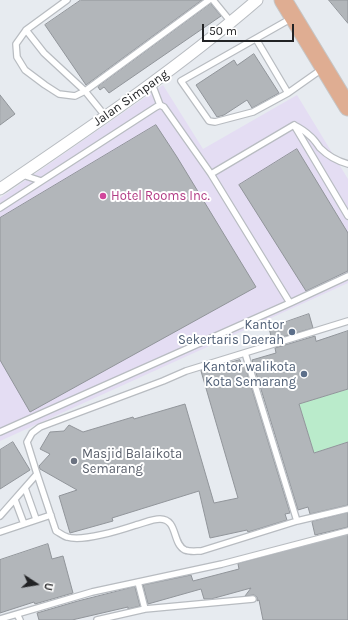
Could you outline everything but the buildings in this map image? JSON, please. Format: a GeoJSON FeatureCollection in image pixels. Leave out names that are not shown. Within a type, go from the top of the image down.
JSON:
{"type":"FeatureCollection","features":[{"type":"Feature","properties":{"kind":"main road"},"geometry":{"type":"LineString","coordinates":[[283,0],[348,107]]}},
{"type":"Feature","properties":{"kind":"street","name":"Jalan Simpang"},"geometry":{"type":"LineString","coordinates":[[0,189],[152,84],[257,0]]}},
{"type":"Feature","properties":{"kind":"lane"},"geometry":{"type":"LineString","coordinates":[[67,0],[26,30],[16,44],[17,57],[25,70],[59,94],[74,96],[85,91],[209,0]]}},
{"type":"Feature","properties":{"kind":"lane"},"geometry":{"type":"LineString","coordinates":[[214,0],[231,22]]}},
{"type":"Feature","properties":{"kind":"lane"},"geometry":{"type":"LineString","coordinates":[[294,18],[181,81],[209,121],[214,122],[253,112],[288,93],[324,68]]}},
{"type":"Feature","properties":{"kind":"lane"},"geometry":{"type":"LineString","coordinates":[[26,30],[44,53],[85,91],[106,117]]}},
{"type":"Feature","properties":{"kind":"lane"},"geometry":{"type":"LineString","coordinates":[[256,39],[288,93]]}},
{"type":"Feature","properties":{"kind":"lane"},"geometry":{"type":"LineString","coordinates":[[152,84],[160,106]]}},
{"type":"Feature","properties":{"kind":"lane"},"geometry":{"type":"LineString","coordinates":[[0,208],[156,106],[164,107],[211,174],[290,303]]}},
{"type":"Feature","properties":{"kind":"lane"},"geometry":{"type":"LineString","coordinates":[[211,174],[294,125]]}},
{"type":"Feature","properties":{"kind":"lane"},"geometry":{"type":"LineString","coordinates":[[294,125],[312,137],[320,148],[329,156],[348,164]]}},
{"type":"Feature","properties":{"kind":"lane"},"geometry":{"type":"LineString","coordinates":[[294,125],[348,216]]}},
{"type":"Feature","properties":{"kind":"lane"},"geometry":{"type":"LineString","coordinates":[[22,174],[41,181]]}},
{"type":"Feature","properties":{"kind":"lane"},"geometry":{"type":"LineString","coordinates":[[0,432],[348,276]]}},
{"type":"Feature","properties":{"kind":"lane"},"geometry":{"type":"LineString","coordinates":[[348,321],[186,371],[40,427],[32,433],[27,442],[36,474],[56,531],[67,538],[79,538],[113,533],[154,519],[161,519],[167,520],[172,525],[180,545],[186,550],[201,551],[297,521],[348,509]]}},
{"type":"Feature","properties":{"kind":"lane"},"geometry":{"type":"LineString","coordinates":[[244,353],[297,521]]}},
{"type":"Feature","properties":{"kind":"lane"},"geometry":{"type":"LineString","coordinates":[[0,516],[36,474]]}},
{"type":"Feature","properties":{"kind":"lane"},"geometry":{"type":"LineString","coordinates":[[25,488],[36,520]]}},
{"type":"Feature","properties":{"kind":"lane"},"geometry":{"type":"LineString","coordinates":[[15,500],[24,524]]}},
{"type":"Feature","properties":{"kind":"lane"},"geometry":{"type":"LineString","coordinates":[[0,532],[50,515]]}},
{"type":"Feature","properties":{"kind":"lane"},"geometry":{"type":"LineString","coordinates":[[0,619],[92,592],[222,564],[348,531]]}},
{"type":"Feature","properties":{"kind":"lane"},"geometry":{"type":"LineString","coordinates":[[138,582],[145,609]]}},
{"type":"Feature","properties":{"kind":"lane"},"geometry":{"type":"LineString","coordinates":[[97,620],[122,613],[145,609],[253,599]]}},
{"type":"Feature","properties":{"kind":"lane"},"geometry":{"type":"LineString","coordinates":[[17,614],[20,620]]}},
{"type":"Feature","properties":{"kind":"shaded area"},"geometry":{"type":"Polygon","coordinates":[[[163,85],[203,149],[297,95],[348,179],[348,283],[0,441],[0,198],[163,85]]]}},
{"type":"Feature","properties":{"kind":"green space"},"geometry":{"type":"Polygon","coordinates":[[[348,389],[348,442],[314,453],[299,404],[348,389]]]}},
{"type":"Feature","properties":{"kind":"place","name":"Hotel Rooms Inc."},"geometry":{"type":"Point","coordinates":[103,196]}},
{"type":"Feature","properties":{"kind":"place","name":"Kantor Sekertaris Daerah"},"geometry":{"type":"Point","coordinates":[292,332]}},
{"type":"Feature","properties":{"kind":"place","name":"Kantor walikota Kota Semarang"},"geometry":{"type":"Point","coordinates":[304,374]}},
{"type":"Feature","properties":{"kind":"place","name":"Masjid Balaikota Semarang"},"geometry":{"type":"Point","coordinates":[74,461]}}]}
